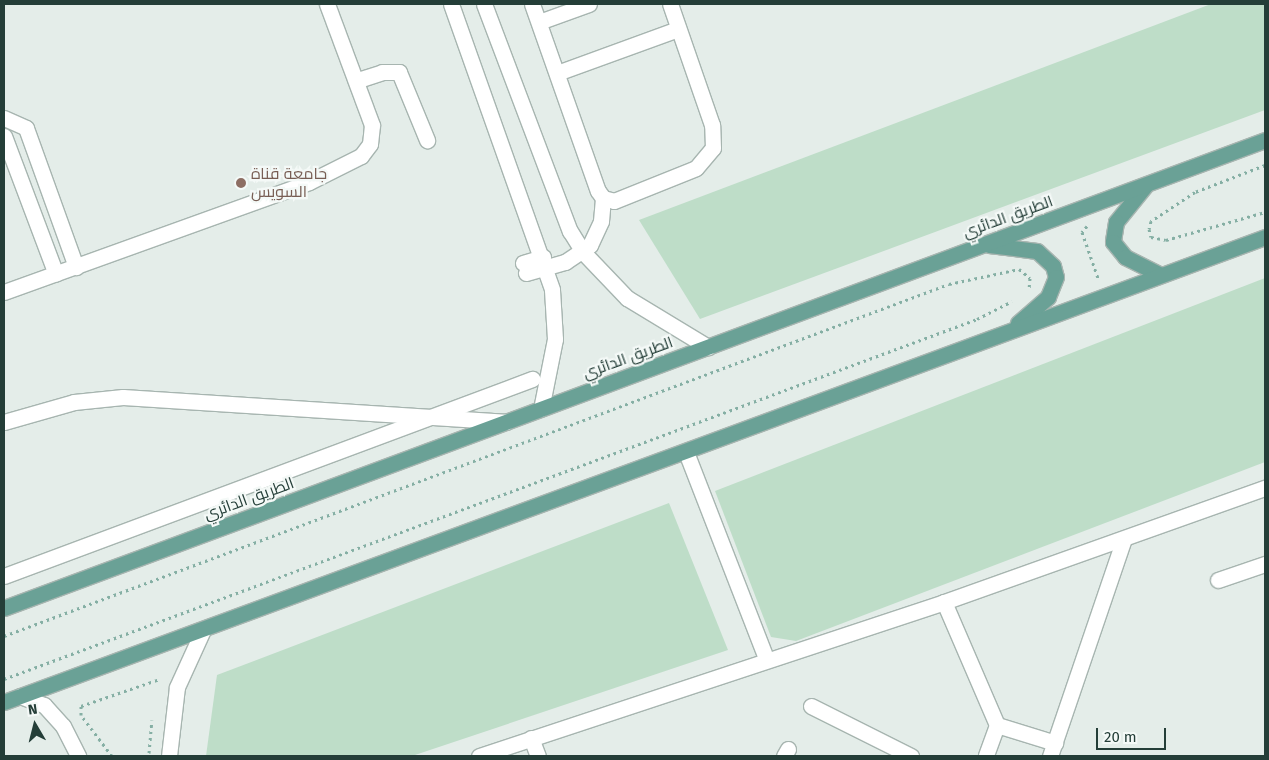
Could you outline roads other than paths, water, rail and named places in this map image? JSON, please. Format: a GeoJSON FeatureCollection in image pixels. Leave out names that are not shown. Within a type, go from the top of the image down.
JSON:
{"type":"FeatureCollection","features":[{"type":"Feature","properties":{"kind":"main road","name":"الطريق الدائري"},"geometry":{"type":"LineString","coordinates":[[4,608],[1265,140]]}},
{"type":"Feature","properties":{"kind":"main road"},"geometry":{"type":"LineString","coordinates":[[1146,184],[1116,222],[1113,242],[1125,256],[1161,275]]}},
{"type":"Feature","properties":{"kind":"main road"},"geometry":{"type":"LineString","coordinates":[[4,702],[1265,237]]}},
{"type":"Feature","properties":{"kind":"main road"},"geometry":{"type":"LineString","coordinates":[[983,245],[1037,251],[1053,266],[1056,277],[1048,297],[1009,331]]}},
{"type":"Feature","properties":{"kind":"street"},"geometry":{"type":"LineString","coordinates":[[4,292],[346,166],[370,144],[372,125],[358,80],[327,4]]}},
{"type":"Feature","properties":{"kind":"street"},"geometry":{"type":"LineString","coordinates":[[451,4],[544,262],[555,339],[541,409]]}},
{"type":"Feature","properties":{"kind":"street"},"geometry":{"type":"LineString","coordinates":[[484,4],[570,231],[583,252],[627,298],[708,347]]}},
{"type":"Feature","properties":{"kind":"street"},"geometry":{"type":"LineString","coordinates":[[524,268],[583,252],[597,234],[603,198],[532,4]]}},
{"type":"Feature","properties":{"kind":"street"},"geometry":{"type":"LineString","coordinates":[[539,22],[589,4]]}},
{"type":"Feature","properties":{"kind":"street"},"geometry":{"type":"LineString","coordinates":[[603,198],[614,201],[696,168],[713,148],[712,125],[670,4]]}},
{"type":"Feature","properties":{"kind":"street"},"geometry":{"type":"LineString","coordinates":[[557,73],[678,30]]}},
{"type":"Feature","properties":{"kind":"street"},"geometry":{"type":"LineString","coordinates":[[358,80],[382,72],[399,72],[427,140]]}},
{"type":"Feature","properties":{"kind":"street"},"geometry":{"type":"LineString","coordinates":[[4,118],[26,128],[76,267]]}},
{"type":"Feature","properties":{"kind":"street"},"geometry":{"type":"LineString","coordinates":[[4,136],[56,274]]}},
{"type":"Feature","properties":{"kind":"street"},"geometry":{"type":"LineString","coordinates":[[4,576],[532,379]]}},
{"type":"Feature","properties":{"kind":"street"},"geometry":{"type":"LineString","coordinates":[[4,422],[74,402],[123,397],[508,422]]}},
{"type":"Feature","properties":{"kind":"street"},"geometry":{"type":"LineString","coordinates":[[686,452],[766,658]]}},
{"type":"Feature","properties":{"kind":"street"},"geometry":{"type":"LineString","coordinates":[[479,756],[766,658],[944,602],[1265,488]]}},
{"type":"Feature","properties":{"kind":"street"},"geometry":{"type":"LineString","coordinates":[[944,602],[997,725],[1053,750],[1124,539]]}},
{"type":"Feature","properties":{"kind":"street"},"geometry":{"type":"LineString","coordinates":[[1218,580],[1265,564]]}},
{"type":"Feature","properties":{"kind":"street"},"geometry":{"type":"LineString","coordinates":[[169,756],[177,687],[203,630]]}},
{"type":"Feature","properties":{"kind":"street"},"geometry":{"type":"LineString","coordinates":[[20,696],[44,705],[63,726],[78,756]]}},
{"type":"Feature","properties":{"kind":"street"},"geometry":{"type":"LineString","coordinates":[[811,706],[911,756]]}},
{"type":"Feature","properties":{"kind":"street"},"geometry":{"type":"LineString","coordinates":[[986,756],[997,725]]}},
{"type":"Feature","properties":{"kind":"street"},"geometry":{"type":"LineString","coordinates":[[531,738],[538,756]]}},
{"type":"Feature","properties":{"kind":"place","name":"جامعة قناة السويس"},"geometry":{"type":"Point","coordinates":[241,183]}}]}
